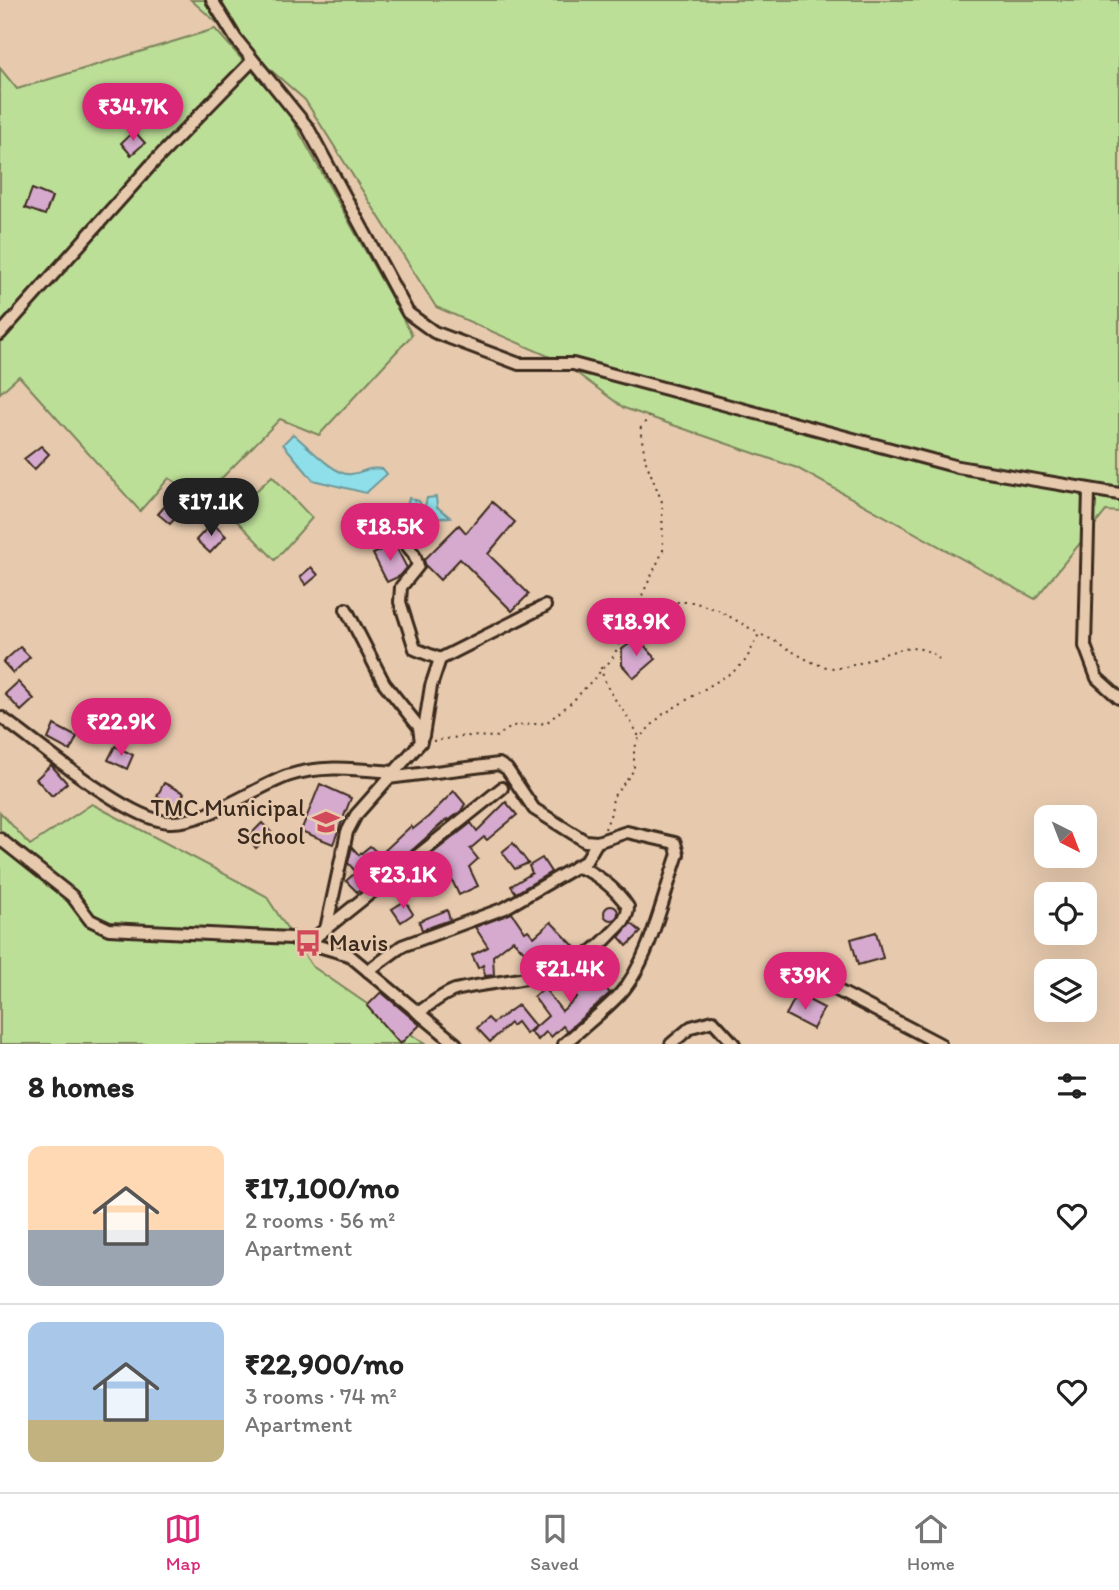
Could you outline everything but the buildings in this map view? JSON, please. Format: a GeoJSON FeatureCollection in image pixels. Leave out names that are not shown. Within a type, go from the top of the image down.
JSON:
{"type":"FeatureCollection","features":[{"type":"Feature","properties":{"kind":"street"},"geometry":{"type":"LineString","coordinates":[[212,0],[224,24],[308,128],[398,299],[420,324],[519,364],[573,364],[958,467],[1119,494]]}},
{"type":"Feature","properties":{"kind":"street"},"geometry":{"type":"LineString","coordinates":[[0,334],[151,165],[252,61]]}},
{"type":"Feature","properties":{"kind":"street"},"geometry":{"type":"LineString","coordinates":[[1089,491],[1085,646],[1097,678],[1119,698]]}},
{"type":"Feature","properties":{"kind":"street"},"geometry":{"type":"LineString","coordinates":[[378,537],[400,537],[414,554],[418,566],[401,587],[400,602],[415,649],[440,659]]}},
{"type":"Feature","properties":{"kind":"street"},"geometry":{"type":"LineString","coordinates":[[326,929],[347,832],[356,815],[421,743],[431,686],[440,659],[545,606]]}},
{"type":"Feature","properties":{"kind":"street"},"geometry":{"type":"LineString","coordinates":[[346,609],[384,683],[419,727],[421,743]]}},
{"type":"Feature","properties":{"kind":"street"},"geometry":{"type":"LineString","coordinates":[[2,718],[104,791],[151,818],[168,822],[205,814],[286,777],[313,769],[390,775],[499,764],[507,769],[528,801],[542,815],[585,841],[597,842],[626,832],[671,840],[678,848],[678,855],[648,943],[630,981],[621,993],[564,1044]]}},
{"type":"Feature","properties":{"kind":"street"},"geometry":{"type":"LineString","coordinates":[[308,943],[502,788]]}},
{"type":"Feature","properties":{"kind":"street"},"geometry":{"type":"LineString","coordinates":[[0,839],[72,896],[90,920],[109,929],[291,938],[349,955],[456,1044]]}},
{"type":"Feature","properties":{"kind":"street"},"geometry":{"type":"LineString","coordinates":[[368,971],[402,946],[505,908],[589,858],[597,842]]}},
{"type":"Feature","properties":{"kind":"street"},"geometry":{"type":"LineString","coordinates":[[418,1013],[453,991],[519,982],[547,974],[600,947],[625,919],[628,907],[593,874],[585,868],[575,867]]}},
{"type":"Feature","properties":{"kind":"street"},"geometry":{"type":"LineString","coordinates":[[829,986],[940,1044]]}},
{"type":"Feature","properties":{"kind":"street"},"geometry":{"type":"LineString","coordinates":[[671,1044],[691,1027],[713,1021],[734,1044]]}},
{"type":"Feature","properties":{"kind":"path"},"geometry":{"type":"LineString","coordinates":[[421,743],[465,736],[496,737],[513,726],[546,723],[572,702],[601,667],[612,659],[663,551],[662,502],[646,462],[640,429],[649,417]]}},
{"type":"Feature","properties":{"kind":"path"},"geometry":{"type":"LineString","coordinates":[[627,628],[640,616],[669,602],[693,602],[718,610],[759,634],[781,642],[814,663],[833,668],[888,652],[912,649],[932,651],[939,659]]}},
{"type":"Feature","properties":{"kind":"path"},"geometry":{"type":"LineString","coordinates":[[597,842],[611,813],[613,797],[634,770],[639,738],[662,715],[734,671],[746,660],[759,634]]}},
{"type":"Feature","properties":{"kind":"path"},"geometry":{"type":"LineString","coordinates":[[601,667],[604,683],[631,720],[639,738]]}},
{"type":"Feature","properties":{"kind":"green space"},"geometry":{"type":"Polygon","coordinates":[[[191,0],[1119,0],[1119,512],[1106,511],[1035,599],[797,468],[624,408],[562,362],[436,307],[305,100],[191,0]]]}},
{"type":"Feature","properties":{"kind":"green space"},"geometry":{"type":"Polygon","coordinates":[[[215,29],[287,110],[412,335],[319,435],[280,419],[201,499],[169,478],[140,511],[19,376],[0,393],[0,68],[17,89],[215,29]]]}},
{"type":"Feature","properties":{"kind":"green space"},"geometry":{"type":"Polygon","coordinates":[[[272,476],[312,518],[275,560],[231,515],[272,476]]]}},
{"type":"Feature","properties":{"kind":"green space"},"geometry":{"type":"Polygon","coordinates":[[[92,804],[266,896],[312,966],[425,1044],[0,1044],[0,812],[30,845],[92,804]]]}},
{"type":"Feature","properties":{"kind":"water"},"geometry":{"type":"Polygon","coordinates":[[[293,434],[329,465],[345,474],[383,469],[387,474],[366,493],[313,480],[283,444],[293,434]]]}},
{"type":"Feature","properties":{"kind":"water"},"geometry":{"type":"Polygon","coordinates":[[[436,497],[437,507],[450,517],[424,520],[405,513],[409,498],[419,501],[424,510],[427,498],[436,497]]]}},
{"type":"Feature","properties":{"kind":"place","name":"TMC Municipal School"},"geometry":{"type":"Point","coordinates":[326,822]}},
{"type":"Feature","properties":{"kind":"place","name":"Mavis"},"geometry":{"type":"Point","coordinates":[308,943]}}]}
